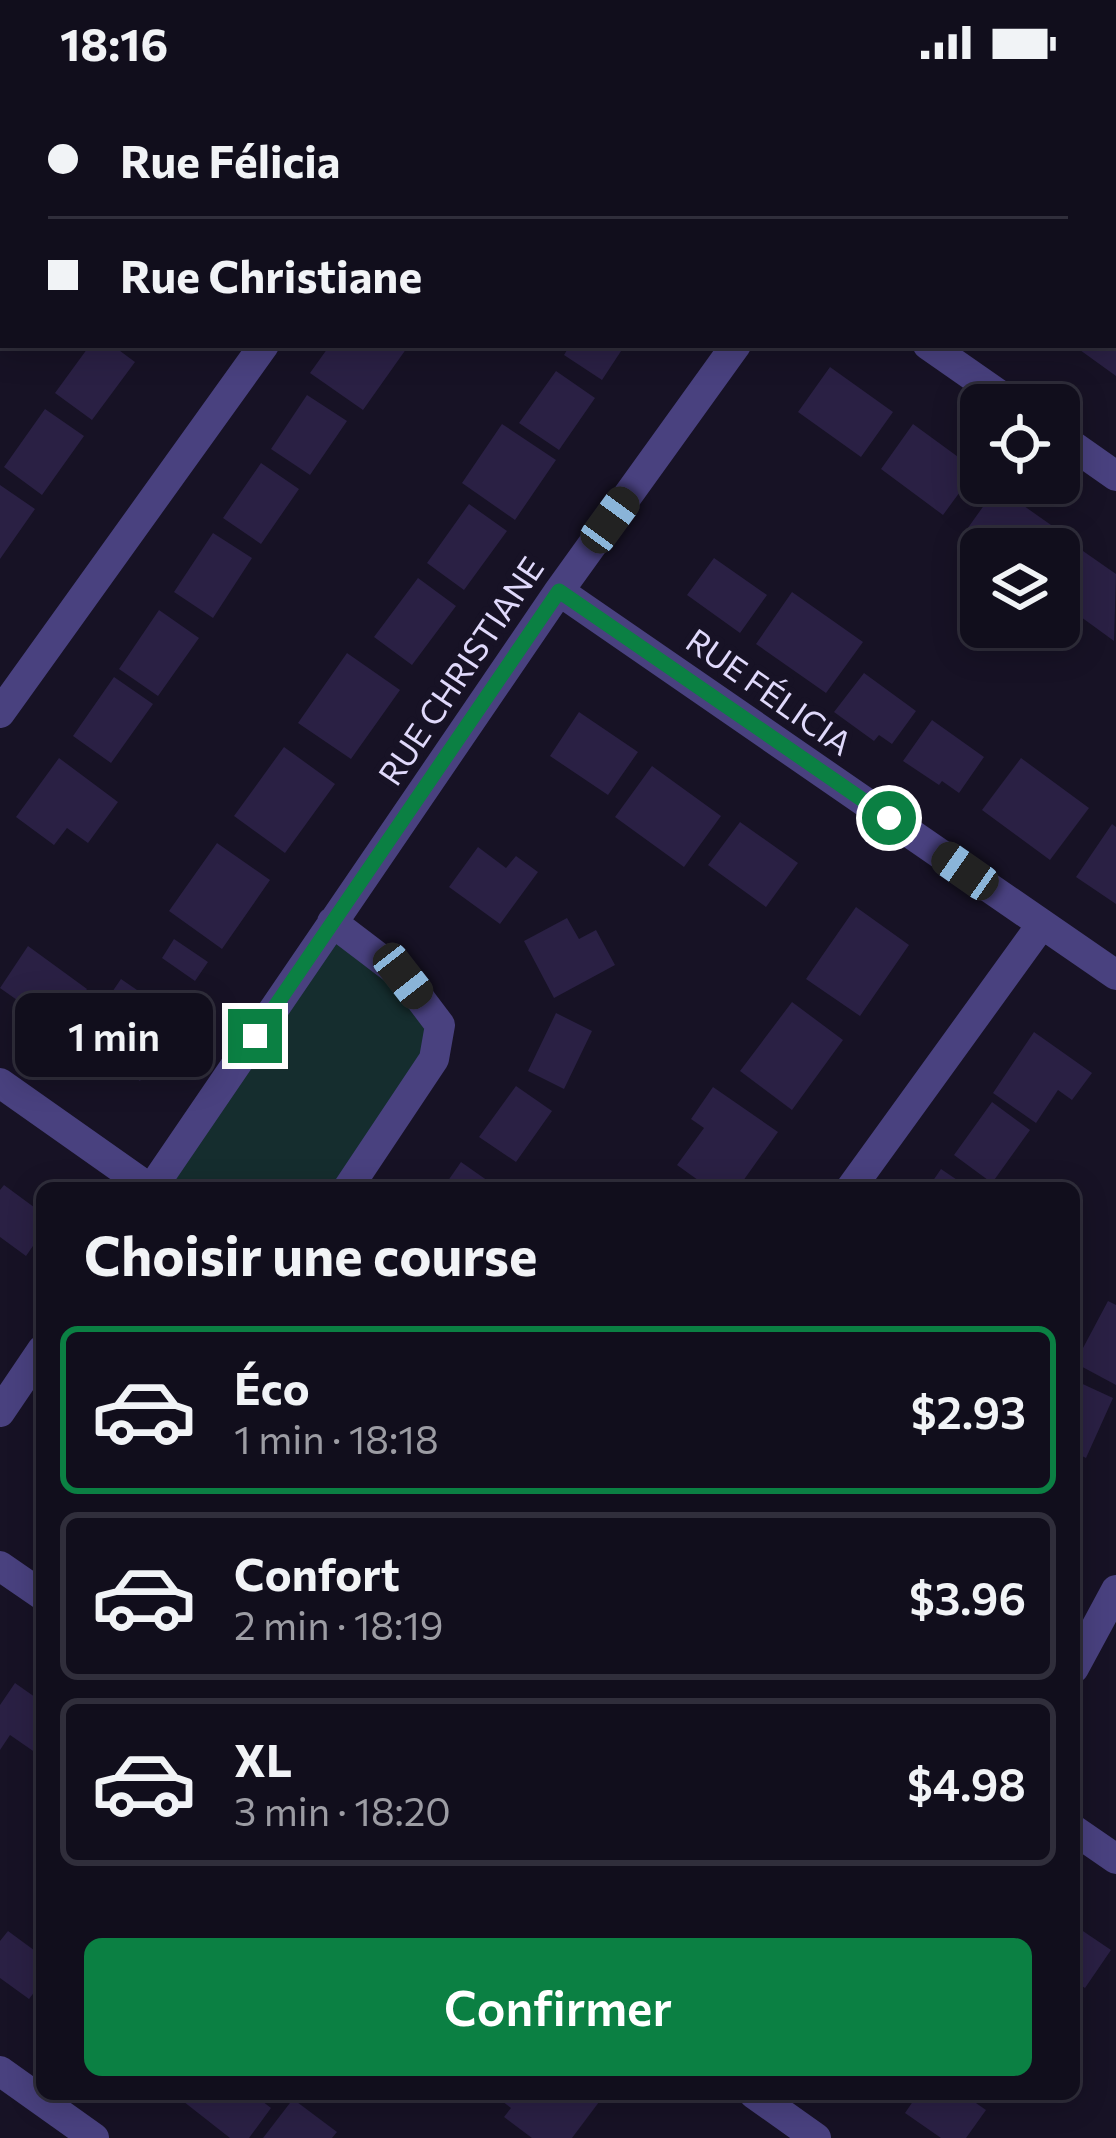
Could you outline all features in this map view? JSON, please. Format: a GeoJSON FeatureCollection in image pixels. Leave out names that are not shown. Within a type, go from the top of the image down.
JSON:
{"type":"FeatureCollection","features":[{"type":"Feature","properties":{"kind":"street"},"geometry":{"type":"LineString","coordinates":[[0,713],[262,348]]}},
{"type":"Feature","properties":{"kind":"street","name":"RUE CHRISTIANE"},"geometry":{"type":"LineString","coordinates":[[155,1182],[559,591],[734,348]]}},
{"type":"Feature","properties":{"kind":"street"},"geometry":{"type":"LineString","coordinates":[[932,348],[984,384]]}},
{"type":"Feature","properties":{"kind":"street"},"geometry":{"type":"LineString","coordinates":[[1080,451],[1116,476]]}},
{"type":"Feature","properties":{"kind":"street","name":"RUE FÉLICIA"},"geometry":{"type":"LineString","coordinates":[[559,591],[1116,976]]}},
{"type":"Feature","properties":{"kind":"street"},"geometry":{"type":"LineString","coordinates":[[332,922],[403,976],[440,1025],[434,1060],[352,1182]]}},
{"type":"Feature","properties":{"kind":"street"},"geometry":{"type":"LineString","coordinates":[[855,1182],[1042,924]]}},
{"type":"Feature","properties":{"kind":"street"},"geometry":{"type":"LineString","coordinates":[[0,1083],[142,1182]]}},
{"type":"Feature","properties":{"kind":"street"},"geometry":{"type":"LineString","coordinates":[[0,1412],[36,1359]]}},
{"type":"Feature","properties":{"kind":"street"},"geometry":{"type":"LineString","coordinates":[[0,1566],[36,1591]]}},
{"type":"Feature","properties":{"kind":"street"},"geometry":{"type":"LineString","coordinates":[[1080,1657],[1116,1590]]}},
{"type":"Feature","properties":{"kind":"street"},"geometry":{"type":"LineString","coordinates":[[1080,1834],[1116,1859]]}},
{"type":"Feature","properties":{"kind":"street"},"geometry":{"type":"LineString","coordinates":[[0,2071],[36,2097]]}},
{"type":"Feature","properties":{"kind":"street"},"geometry":{"type":"LineString","coordinates":[[41,2100],[94,2138]]}},
{"type":"Feature","properties":{"kind":"street"},"geometry":{"type":"LineString","coordinates":[[762,2100],[816,2138]]}},
{"type":"Feature","properties":{"kind":"green space"},"geometry":{"type":"Polygon","coordinates":[[[332,922],[440,1025],[351,1182],[156,1182],[332,922]]]}},
{"type":"Feature","properties":{"kind":"building"},"geometry":{"type":"Polygon","coordinates":[[[88,348],[116,348],[135,362],[92,420],[55,393],[88,348]]]}},
{"type":"Feature","properties":{"kind":"building"},"geometry":{"type":"Polygon","coordinates":[[[328,348],[407,348],[363,410],[310,373],[328,348]]]}},
{"type":"Feature","properties":{"kind":"building"},"geometry":{"type":"Polygon","coordinates":[[[568,348],[623,348],[602,380],[564,355],[568,348]]]}},
{"type":"Feature","properties":{"kind":"building"},"geometry":{"type":"Polygon","coordinates":[[[1077,348],[1116,348],[1116,376],[1077,348]]]}},
{"type":"Feature","properties":{"kind":"building"},"geometry":{"type":"Polygon","coordinates":[[[830,367],[893,412],[861,457],[798,412],[830,367]]]}},
{"type":"Feature","properties":{"kind":"building"},"geometry":{"type":"Polygon","coordinates":[[[556,371],[595,398],[559,450],[519,423],[556,371]]]}},
{"type":"Feature","properties":{"kind":"building"},"geometry":{"type":"Polygon","coordinates":[[[307,395],[347,421],[310,475],[271,449],[307,395]]]}},
{"type":"Feature","properties":{"kind":"building"},"geometry":{"type":"Polygon","coordinates":[[[45,409],[84,436],[42,495],[4,467],[45,409]]]}},
{"type":"Feature","properties":{"kind":"building"},"geometry":{"type":"Polygon","coordinates":[[[502,424],[556,460],[515,520],[462,483],[502,424]]]}},
{"type":"Feature","properties":{"kind":"building"},"geometry":{"type":"Polygon","coordinates":[[[913,424],[960,458],[960,492],[943,515],[881,469],[913,424]]]}},
{"type":"Feature","properties":{"kind":"building"},"geometry":{"type":"Polygon","coordinates":[[[261,463],[299,489],[261,544],[223,518],[261,463]]]}},
{"type":"Feature","properties":{"kind":"building"},"geometry":{"type":"Polygon","coordinates":[[[0,485],[35,509],[0,559],[0,485]]]}},
{"type":"Feature","properties":{"kind":"building"},"geometry":{"type":"Polygon","coordinates":[[[469,504],[507,531],[464,590],[427,563],[469,504]]]}},
{"type":"Feature","properties":{"kind":"building"},"geometry":{"type":"Polygon","coordinates":[[[985,504],[1021,504],[1055,528],[968,528],[985,504]]]}},
{"type":"Feature","properties":{"kind":"building"},"geometry":{"type":"Polygon","coordinates":[[[213,533],[252,558],[213,618],[174,592],[213,533]]]}},
{"type":"Feature","properties":{"kind":"building"},"geometry":{"type":"Polygon","coordinates":[[[1083,551],[1116,574],[1114,641],[1080,616],[1083,551]]]}},
{"type":"Feature","properties":{"kind":"building"},"geometry":{"type":"Polygon","coordinates":[[[714,558],[767,595],[740,633],[687,595],[714,558]]]}},
{"type":"Feature","properties":{"kind":"building"},"geometry":{"type":"Polygon","coordinates":[[[418,578],[456,606],[412,665],[374,637],[418,578]]]}},
{"type":"Feature","properties":{"kind":"building"},"geometry":{"type":"Polygon","coordinates":[[[792,592],[863,642],[826,693],[756,644],[792,592]]]}},
{"type":"Feature","properties":{"kind":"building"},"geometry":{"type":"Polygon","coordinates":[[[159,610],[199,638],[158,696],[119,669],[159,610]]]}},
{"type":"Feature","properties":{"kind":"building"},"geometry":{"type":"Polygon","coordinates":[[[347,653],[400,690],[351,759],[298,723],[347,653]]]}},
{"type":"Feature","properties":{"kind":"building"},"geometry":{"type":"Polygon","coordinates":[[[864,673],[916,711],[892,744],[879,735],[874,741],[834,712],[864,673]]]}},
{"type":"Feature","properties":{"kind":"building"},"geometry":{"type":"Polygon","coordinates":[[[114,677],[153,704],[111,763],[73,736],[114,677]]]}},
{"type":"Feature","properties":{"kind":"building"},"geometry":{"type":"Polygon","coordinates":[[[579,712],[638,752],[608,795],[550,756],[579,712]]]}},
{"type":"Feature","properties":{"kind":"building"},"geometry":{"type":"Polygon","coordinates":[[[932,720],[984,757],[959,793],[903,761],[932,720]]]}},
{"type":"Feature","properties":{"kind":"building"},"geometry":{"type":"Polygon","coordinates":[[[284,747],[335,784],[285,853],[234,816],[284,747]]]}},
{"type":"Feature","properties":{"kind":"building"},"geometry":{"type":"Polygon","coordinates":[[[59,758],[118,802],[88,843],[67,828],[54,845],[16,817],[59,758]]]}},
{"type":"Feature","properties":{"kind":"building"},"geometry":{"type":"Polygon","coordinates":[[[1021,758],[1089,808],[1050,860],[982,810],[1021,758]]]}},
{"type":"Feature","properties":{"kind":"building"},"geometry":{"type":"Polygon","coordinates":[[[652,766],[721,816],[684,867],[615,817],[652,766]]]}},
{"type":"Feature","properties":{"kind":"building"},"geometry":{"type":"Polygon","coordinates":[[[740,822],[798,863],[766,907],[708,865],[740,822]]]}},
{"type":"Feature","properties":{"kind":"building"},"geometry":{"type":"Polygon","coordinates":[[[1112,824],[1116,827],[1116,904],[1076,877],[1112,824]]]}},
{"type":"Feature","properties":{"kind":"building"},"geometry":{"type":"Polygon","coordinates":[[[217,843],[270,880],[222,949],[169,911],[217,843]]]}},
{"type":"Feature","properties":{"kind":"building"},"geometry":{"type":"Polygon","coordinates":[[[478,847],[506,868],[516,856],[538,872],[500,924],[449,887],[478,847]]]}},
{"type":"Feature","properties":{"kind":"building"},"geometry":{"type":"Polygon","coordinates":[[[856,907],[909,945],[860,1016],[806,979],[856,907]]]}},
{"type":"Feature","properties":{"kind":"building"},"geometry":{"type":"Polygon","coordinates":[[[567,918],[579,939],[596,930],[615,965],[554,998],[524,941],[567,918]]]}},
{"type":"Feature","properties":{"kind":"building"},"geometry":{"type":"Polygon","coordinates":[[[174,939],[208,962],[195,981],[162,958],[174,939]]]}},
{"type":"Feature","properties":{"kind":"building"},"geometry":{"type":"Polygon","coordinates":[[[28,946],[87,989],[58,1029],[0,988],[28,946]]]}},
{"type":"Feature","properties":{"kind":"building"},"geometry":{"type":"Polygon","coordinates":[[[121,979],[153,1001],[137,1024],[166,1043],[140,1081],[79,1040],[121,979]]]}},
{"type":"Feature","properties":{"kind":"building"},"geometry":{"type":"Polygon","coordinates":[[[792,1002],[843,1040],[792,1110],[740,1071],[792,1002]]]}},
{"type":"Feature","properties":{"kind":"building"},"geometry":{"type":"Polygon","coordinates":[[[556,1013],[592,1031],[564,1089],[528,1071],[556,1013]]]}},
{"type":"Feature","properties":{"kind":"building"},"geometry":{"type":"Polygon","coordinates":[[[1034,1032],[1092,1073],[1072,1100],[1058,1090],[1036,1123],[993,1093],[1034,1032]]]}},
{"type":"Feature","properties":{"kind":"building"},"geometry":{"type":"Polygon","coordinates":[[[516,1086],[552,1111],[516,1162],[479,1137],[516,1086]]]}},
{"type":"Feature","properties":{"kind":"building"},"geometry":{"type":"Polygon","coordinates":[[[713,1087],[778,1132],[742,1182],[701,1182],[677,1165],[704,1128],[691,1119],[713,1087]]]}},
{"type":"Feature","properties":{"kind":"building"},"geometry":{"type":"Polygon","coordinates":[[[992,1102],[1030,1130],[993,1182],[954,1155],[992,1102]]]}},
{"type":"Feature","properties":{"kind":"building"},"geometry":{"type":"Polygon","coordinates":[[[461,1162],[489,1182],[447,1182],[461,1162]]]}},
{"type":"Feature","properties":{"kind":"building"},"geometry":{"type":"Polygon","coordinates":[[[941,1169],[960,1182],[932,1182],[941,1169]]]}},
{"type":"Feature","properties":{"kind":"building"},"geometry":{"type":"Polygon","coordinates":[[[4,1185],[36,1209],[36,1242],[26,1256],[0,1237],[0,1190],[4,1185]]]}},
{"type":"Feature","properties":{"kind":"building"},"geometry":{"type":"Polygon","coordinates":[[[1108,1301],[1116,1305],[1116,1385],[1080,1366],[1080,1354],[1108,1301]]]}},
{"type":"Feature","properties":{"kind":"building"},"geometry":{"type":"Polygon","coordinates":[[[1080,1383],[1113,1398],[1086,1458],[1080,1455],[1080,1383]]]}},
{"type":"Feature","properties":{"kind":"building"},"geometry":{"type":"Polygon","coordinates":[[[15,1683],[36,1698],[36,1753],[10,1735],[0,1750],[0,1705],[15,1683]]]}},
{"type":"Feature","properties":{"kind":"building"},"geometry":{"type":"Polygon","coordinates":[[[1080,1929],[1111,1950],[1085,1988],[1080,1985],[1080,1929]]]}},
{"type":"Feature","properties":{"kind":"building"},"geometry":{"type":"Polygon","coordinates":[[[8,1931],[36,1952],[36,1990],[29,1999],[0,1978],[0,1941],[8,1931]]]}},
{"type":"Feature","properties":{"kind":"building"},"geometry":{"type":"Polygon","coordinates":[[[182,2100],[261,2100],[271,2108],[249,2138],[230,2138],[182,2100]]]}},
{"type":"Feature","properties":{"kind":"building"},"geometry":{"type":"Polygon","coordinates":[[[292,2100],[337,2132],[332,2138],[263,2138],[292,2100]]]}},
{"type":"Feature","properties":{"kind":"building"},"geometry":{"type":"Polygon","coordinates":[[[501,2100],[600,2100],[572,2138],[532,2138],[504,2117],[511,2108],[501,2100]]]}},
{"type":"Feature","properties":{"kind":"building"},"geometry":{"type":"Polygon","coordinates":[[[914,2100],[972,2100],[986,2110],[966,2138],[941,2138],[905,2113],[914,2100]]]}},
{"type":"Feature","properties":{"kind":"route"},"geometry":{"type":"LineString","coordinates":[[255,1036],[559,591],[889,818]]}}]}
